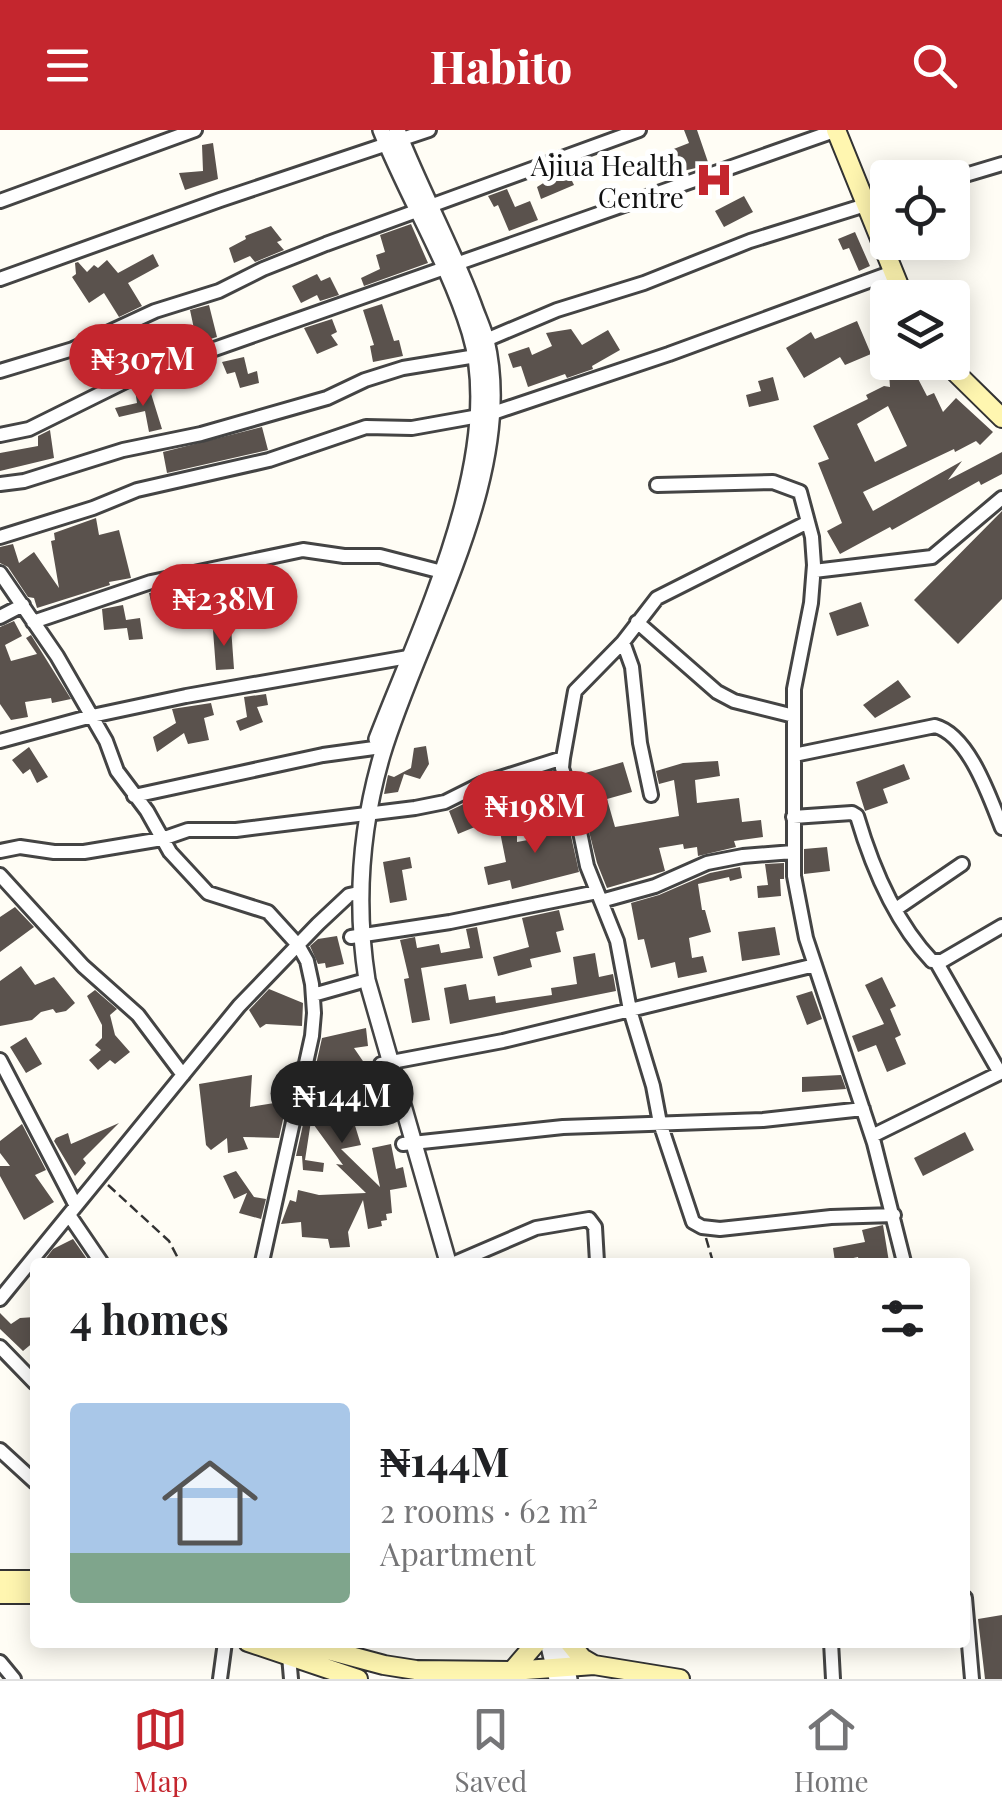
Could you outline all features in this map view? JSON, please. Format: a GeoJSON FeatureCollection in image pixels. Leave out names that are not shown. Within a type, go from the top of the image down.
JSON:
{"type":"FeatureCollection","features":[{"type":"Feature","properties":{"kind":"main road"},"geometry":{"type":"LineString","coordinates":[[836,130],[896,280]]}},
{"type":"Feature","properties":{"kind":"main road"},"geometry":{"type":"LineString","coordinates":[[963,380],[1002,418]]}},
{"type":"Feature","properties":{"kind":"main road"},"geometry":{"type":"LineString","coordinates":[[0,1580],[30,1580]]}},
{"type":"Feature","properties":{"kind":"main road"},"geometry":{"type":"LineString","coordinates":[[0,1594],[30,1594]]}},
{"type":"Feature","properties":{"kind":"main road"},"geometry":{"type":"LineString","coordinates":[[512,1671],[532,1648]]}},
{"type":"Feature","properties":{"kind":"main road"},"geometry":{"type":"LineString","coordinates":[[574,1648],[594,1666]]}},
{"type":"Feature","properties":{"kind":"main road"},"geometry":{"type":"LineString","coordinates":[[294,1649],[416,1670],[562,1673],[594,1666],[680,1679]]}},
{"type":"Feature","properties":{"kind":"main road"},"geometry":{"type":"LineString","coordinates":[[294,1649],[338,1676],[358,1679]]}},
{"type":"Feature","properties":{"kind":"street"},"geometry":{"type":"LineString","coordinates":[[0,202],[195,130]]}},
{"type":"Feature","properties":{"kind":"street"},"geometry":{"type":"LineString","coordinates":[[0,279],[391,137],[429,130]]}},
{"type":"Feature","properties":{"kind":"street"},"geometry":{"type":"LineString","coordinates":[[0,370],[73,349],[155,312],[228,287],[263,268],[639,130]]}},
{"type":"Feature","properties":{"kind":"street"},"geometry":{"type":"LineString","coordinates":[[0,435],[29,429],[132,378],[836,130]]}},
{"type":"Feature","properties":{"kind":"street"},"geometry":{"type":"LineString","coordinates":[[362,813],[447,572],[484,415],[486,340],[391,137]]}},
{"type":"Feature","properties":{"kind":"street"},"geometry":{"type":"LineString","coordinates":[[970,174],[1002,164]]}},
{"type":"Feature","properties":{"kind":"street"},"geometry":{"type":"LineString","coordinates":[[486,340],[557,310],[644,284],[750,241],[870,203]]}},
{"type":"Feature","properties":{"kind":"street"},"geometry":{"type":"LineString","coordinates":[[452,267],[476,356],[484,415]]}},
{"type":"Feature","properties":{"kind":"street"},"geometry":{"type":"LineString","coordinates":[[0,537],[137,490],[270,460],[366,428],[412,428],[484,415],[668,354],[893,272]]}},
{"type":"Feature","properties":{"kind":"street"},"geometry":{"type":"LineString","coordinates":[[0,484],[24,481],[123,450],[201,434],[327,398],[403,368],[476,356]]}},
{"type":"Feature","properties":{"kind":"street"},"geometry":{"type":"LineString","coordinates":[[657,485],[772,482],[800,492],[814,570],[812,603],[796,668],[793,852],[799,907],[872,1136],[903,1258]]}},
{"type":"Feature","properties":{"kind":"street"},"geometry":{"type":"LineString","coordinates":[[814,570],[932,557],[1002,498]]}},
{"type":"Feature","properties":{"kind":"street"},"geometry":{"type":"LineString","coordinates":[[808,522],[658,598],[575,691],[562,768],[586,866],[617,941],[630,1010],[660,1123],[693,1222],[720,1229],[830,1217],[894,1215]]}},
{"type":"Feature","properties":{"kind":"street"},"geometry":{"type":"LineString","coordinates":[[33,622],[151,582],[303,550],[380,556],[447,572]]}},
{"type":"Feature","properties":{"kind":"street"},"geometry":{"type":"LineString","coordinates":[[436,1258],[408,1143],[359,982],[354,894],[362,813],[374,748],[408,657],[447,572]]}},
{"type":"Feature","properties":{"kind":"street"},"geometry":{"type":"LineString","coordinates":[[0,573],[92,716],[118,771],[147,810],[162,839],[208,893],[268,912],[307,961],[313,996],[312,1036],[263,1258]]}},
{"type":"Feature","properties":{"kind":"street"},"geometry":{"type":"LineString","coordinates":[[0,617],[23,605]]}},
{"type":"Feature","properties":{"kind":"street"},"geometry":{"type":"LineString","coordinates":[[638,622],[716,692],[734,701],[794,716]]}},
{"type":"Feature","properties":{"kind":"street"},"geometry":{"type":"LineString","coordinates":[[622,642],[632,667],[640,744],[651,794]]}},
{"type":"Feature","properties":{"kind":"street"},"geometry":{"type":"LineString","coordinates":[[0,740],[92,716],[408,657]]}},
{"type":"Feature","properties":{"kind":"street"},"geometry":{"type":"LineString","coordinates":[[794,755],[936,726],[943,728],[973,763],[1002,828]]}},
{"type":"Feature","properties":{"kind":"street"},"geometry":{"type":"LineString","coordinates":[[134,796],[323,754],[374,748]]}},
{"type":"Feature","properties":{"kind":"street"},"geometry":{"type":"LineString","coordinates":[[0,851],[20,846],[84,852],[162,839],[188,830],[236,830],[445,802],[482,784],[563,758]]}},
{"type":"Feature","properties":{"kind":"street"},"geometry":{"type":"LineString","coordinates":[[793,817],[855,814],[882,887],[922,950],[937,963],[1001,1072],[872,1136]]}},
{"type":"Feature","properties":{"kind":"street"},"geometry":{"type":"LineString","coordinates":[[356,936],[599,897],[655,886],[708,863],[793,852]]}},
{"type":"Feature","properties":{"kind":"street"},"geometry":{"type":"LineString","coordinates":[[896,909],[962,864]]}},
{"type":"Feature","properties":{"kind":"street"},"geometry":{"type":"LineString","coordinates":[[0,875],[84,966],[138,1015],[182,1074]]}},
{"type":"Feature","properties":{"kind":"street"},"geometry":{"type":"LineString","coordinates":[[33,1258],[240,1006],[354,894]]}},
{"type":"Feature","properties":{"kind":"street"},"geometry":{"type":"LineString","coordinates":[[937,963],[1002,926]]}},
{"type":"Feature","properties":{"kind":"street"},"geometry":{"type":"LineString","coordinates":[[356,936],[385,1063]]}},
{"type":"Feature","properties":{"kind":"street"},"geometry":{"type":"LineString","coordinates":[[385,1063],[503,1040],[815,964]]}},
{"type":"Feature","properties":{"kind":"street"},"geometry":{"type":"LineString","coordinates":[[313,996],[359,982]]}},
{"type":"Feature","properties":{"kind":"street"},"geometry":{"type":"LineString","coordinates":[[0,1060],[99,1258]]}},
{"type":"Feature","properties":{"kind":"street"},"geometry":{"type":"LineString","coordinates":[[408,1143],[564,1128],[797,1118],[863,1109]]}},
{"type":"Feature","properties":{"kind":"street"},"geometry":{"type":"LineString","coordinates":[[408,1143],[447,1258]]}},
{"type":"Feature","properties":{"kind":"street"},"geometry":{"type":"LineString","coordinates":[[466,1258],[536,1228],[589,1219],[596,1227],[597,1258]]}},
{"type":"Feature","properties":{"kind":"street"},"geometry":{"type":"LineString","coordinates":[[0,1299],[30,1262]]}},
{"type":"Feature","properties":{"kind":"street"},"geometry":{"type":"LineString","coordinates":[[0,1347],[30,1378]]}},
{"type":"Feature","properties":{"kind":"street"},"geometry":{"type":"LineString","coordinates":[[0,1450],[30,1477]]}},
{"type":"Feature","properties":{"kind":"street"},"geometry":{"type":"LineString","coordinates":[[220,1679],[224,1648]]}},
{"type":"Feature","properties":{"kind":"street"},"geometry":{"type":"LineString","coordinates":[[551,1648],[562,1673]]}},
{"type":"Feature","properties":{"kind":"street"},"geometry":{"type":"LineString","coordinates":[[560,1648],[562,1673]]}},
{"type":"Feature","properties":{"kind":"street"},"geometry":{"type":"LineString","coordinates":[[832,1648],[833,1679]]}},
{"type":"Feature","properties":{"kind":"street"},"geometry":{"type":"LineString","coordinates":[[969,1648],[972,1679]]}},
{"type":"Feature","properties":{"kind":"street"},"geometry":{"type":"LineString","coordinates":[[291,1679],[294,1649]]}},
{"type":"Feature","properties":{"kind":"street"},"geometry":{"type":"LineString","coordinates":[[0,1662],[14,1679]]}},
{"type":"Feature","properties":{"kind":"path"},"geometry":{"type":"LineString","coordinates":[[99,1178],[169,1241],[178,1258]]}},
{"type":"Feature","properties":{"kind":"path"},"geometry":{"type":"LineString","coordinates":[[702,1227],[712,1258]]}},
{"type":"Feature","properties":{"kind":"building"},"geometry":{"type":"Polygon","coordinates":[[[684,130],[697,130],[709,165],[674,173],[666,152],[689,143],[684,130]]]}},
{"type":"Feature","properties":{"kind":"building"},"geometry":{"type":"Polygon","coordinates":[[[213,143],[218,179],[185,190],[179,173],[203,171],[202,145],[213,143]]]}},
{"type":"Feature","properties":{"kind":"building"},"geometry":{"type":"Polygon","coordinates":[[[566,169],[574,185],[541,199],[537,187],[566,169]]]}},
{"type":"Feature","properties":{"kind":"building"},"geometry":{"type":"Polygon","coordinates":[[[507,189],[515,207],[530,201],[538,220],[509,231],[498,205],[494,207],[488,196],[507,189]]]}},
{"type":"Feature","properties":{"kind":"building"},"geometry":{"type":"Polygon","coordinates":[[[744,196],[753,212],[724,227],[715,211],[744,196]]]}},
{"type":"Feature","properties":{"kind":"building"},"geometry":{"type":"Polygon","coordinates":[[[411,224],[428,263],[364,286],[361,278],[380,269],[376,255],[385,252],[380,235],[411,224]]]}},
{"type":"Feature","properties":{"kind":"building"},"geometry":{"type":"Polygon","coordinates":[[[271,226],[282,240],[277,242],[284,250],[255,262],[250,256],[234,263],[229,248],[245,236],[271,226]]]}},
{"type":"Feature","properties":{"kind":"building"},"geometry":{"type":"Polygon","coordinates":[[[855,232],[870,266],[859,271],[849,248],[843,250],[838,239],[855,232]]]}},
{"type":"Feature","properties":{"kind":"building"},"geometry":{"type":"Polygon","coordinates":[[[153,254],[159,266],[128,283],[142,306],[119,317],[104,293],[89,303],[72,277],[78,262],[87,272],[107,260],[118,273],[153,254]]]}},
{"type":"Feature","properties":{"kind":"building"},"geometry":{"type":"Polygon","coordinates":[[[317,274],[321,281],[330,277],[339,295],[320,301],[317,295],[301,303],[292,286],[317,274]]]}},
{"type":"Feature","properties":{"kind":"building"},"geometry":{"type":"Polygon","coordinates":[[[382,304],[403,356],[373,362],[370,346],[374,345],[363,310],[382,304]]]}},
{"type":"Feature","properties":{"kind":"building"},"geometry":{"type":"Polygon","coordinates":[[[209,305],[217,337],[197,343],[190,310],[209,305]]]}},
{"type":"Feature","properties":{"kind":"building"},"geometry":{"type":"Polygon","coordinates":[[[332,319],[337,332],[331,335],[338,345],[317,354],[304,328],[332,319]]]}},
{"type":"Feature","properties":{"kind":"building"},"geometry":{"type":"Polygon","coordinates":[[[857,321],[870,354],[845,365],[840,357],[804,378],[786,348],[811,332],[815,339],[857,321]]]}},
{"type":"Feature","properties":{"kind":"building"},"geometry":{"type":"Polygon","coordinates":[[[571,329],[582,345],[608,330],[620,350],[592,366],[593,369],[528,387],[521,366],[513,368],[508,354],[529,347],[532,355],[552,346],[546,333],[571,329]]]}},
{"type":"Feature","properties":{"kind":"building"},"geometry":{"type":"Polygon","coordinates":[[[244,357],[248,374],[257,371],[259,383],[240,388],[235,372],[227,374],[222,362],[244,357]]]}},
{"type":"Feature","properties":{"kind":"building"},"geometry":{"type":"Polygon","coordinates":[[[773,377],[779,400],[749,407],[746,395],[761,391],[758,381],[773,377]]]}},
{"type":"Feature","properties":{"kind":"building"},"geometry":{"type":"Polygon","coordinates":[[[890,380],[919,380],[927,396],[934,393],[943,412],[956,398],[993,432],[980,445],[976,441],[955,452],[954,449],[863,492],[873,511],[962,461],[948,480],[1002,452],[1002,474],[981,485],[979,481],[840,554],[827,531],[842,523],[818,463],[829,459],[813,426],[868,399],[866,395],[890,387],[890,380]],[[888,406],[857,424],[875,462],[907,446],[888,406]]]}},
{"type":"Feature","properties":{"kind":"building"},"geometry":{"type":"Polygon","coordinates":[[[149,387],[162,429],[149,432],[145,411],[119,417],[115,408],[137,403],[135,390],[149,387]]]}},
{"type":"Feature","properties":{"kind":"building"},"geometry":{"type":"Polygon","coordinates":[[[262,427],[268,450],[167,473],[163,452],[262,427]]]}},
{"type":"Feature","properties":{"kind":"building"},"geometry":{"type":"Polygon","coordinates":[[[50,430],[54,458],[0,471],[0,453],[38,446],[38,436],[50,430]]]}},
{"type":"Feature","properties":{"kind":"building"},"geometry":{"type":"Polygon","coordinates":[[[1002,511],[1002,599],[958,644],[914,600],[1002,511]]]}},
{"type":"Feature","properties":{"kind":"building"},"geometry":{"type":"Polygon","coordinates":[[[96,518],[99,535],[119,530],[131,578],[37,608],[34,598],[28,597],[8,567],[0,563],[0,547],[13,544],[19,563],[34,552],[59,588],[51,541],[55,540],[54,533],[96,518]]]}},
{"type":"Feature","properties":{"kind":"building"},"geometry":{"type":"Polygon","coordinates":[[[268,568],[275,595],[289,576],[290,595],[267,601],[261,578],[244,582],[242,573],[268,568]]]}},
{"type":"Feature","properties":{"kind":"building"},"geometry":{"type":"Polygon","coordinates":[[[208,580],[211,592],[151,602],[149,593],[208,580]]]}},
{"type":"Feature","properties":{"kind":"building"},"geometry":{"type":"Polygon","coordinates":[[[861,602],[869,626],[837,636],[829,613],[861,602]]]}},
{"type":"Feature","properties":{"kind":"building"},"geometry":{"type":"Polygon","coordinates":[[[123,605],[126,620],[140,618],[143,639],[129,640],[127,628],[104,630],[102,609],[123,605]]]}},
{"type":"Feature","properties":{"kind":"building"},"geometry":{"type":"Polygon","coordinates":[[[14,621],[22,636],[5,645],[11,661],[37,654],[26,638],[31,635],[71,699],[25,702],[28,717],[11,720],[0,704],[0,627],[14,621]]]}},
{"type":"Feature","properties":{"kind":"building"},"geometry":{"type":"Polygon","coordinates":[[[231,627],[234,669],[216,670],[213,630],[231,627]]]}},
{"type":"Feature","properties":{"kind":"building"},"geometry":{"type":"Polygon","coordinates":[[[898,680],[911,697],[875,718],[863,705],[898,680]]]}},
{"type":"Feature","properties":{"kind":"building"},"geometry":{"type":"Polygon","coordinates":[[[266,694],[268,705],[257,707],[263,722],[240,731],[236,721],[247,717],[244,697],[266,694]]]}},
{"type":"Feature","properties":{"kind":"building"},"geometry":{"type":"Polygon","coordinates":[[[211,703],[214,715],[204,718],[209,740],[188,744],[184,733],[157,752],[153,737],[176,723],[172,709],[211,703]]]}},
{"type":"Feature","properties":{"kind":"building"},"geometry":{"type":"Polygon","coordinates":[[[426,746],[429,764],[420,779],[404,774],[398,792],[384,794],[388,775],[394,777],[411,768],[414,748],[426,746]]]}},
{"type":"Feature","properties":{"kind":"building"},"geometry":{"type":"Polygon","coordinates":[[[29,747],[48,777],[37,783],[30,769],[23,774],[12,760],[29,747]]]}},
{"type":"Feature","properties":{"kind":"building"},"geometry":{"type":"Polygon","coordinates":[[[718,761],[720,776],[695,780],[697,803],[739,798],[742,822],[761,820],[763,837],[734,841],[736,847],[698,856],[697,847],[684,849],[683,844],[659,848],[665,871],[607,888],[575,776],[623,762],[632,792],[607,799],[615,827],[679,816],[674,780],[659,784],[656,771],[683,763],[718,761]]]}},
{"type":"Feature","properties":{"kind":"building"},"geometry":{"type":"Polygon","coordinates":[[[904,764],[910,779],[883,789],[888,803],[865,811],[856,782],[904,764]]]}},
{"type":"Feature","properties":{"kind":"building"},"geometry":{"type":"Polygon","coordinates":[[[472,800],[482,824],[458,834],[449,811],[472,800]]]}},
{"type":"Feature","properties":{"kind":"building"},"geometry":{"type":"Polygon","coordinates":[[[567,818],[579,872],[512,889],[510,880],[488,885],[484,867],[506,862],[499,827],[517,827],[517,842],[544,837],[542,822],[567,818]]]}},
{"type":"Feature","properties":{"kind":"building"},"geometry":{"type":"Polygon","coordinates":[[[827,847],[830,871],[804,874],[804,849],[827,847]]]}},
{"type":"Feature","properties":{"kind":"building"},"geometry":{"type":"Polygon","coordinates":[[[410,857],[412,868],[402,870],[407,900],[390,903],[383,862],[410,857]]]}},
{"type":"Feature","properties":{"kind":"building"},"geometry":{"type":"Polygon","coordinates":[[[784,863],[781,896],[758,898],[757,886],[768,885],[765,864],[784,863]]]}},
{"type":"Feature","properties":{"kind":"building"},"geometry":{"type":"Polygon","coordinates":[[[740,867],[742,878],[698,884],[711,932],[689,938],[692,958],[703,956],[707,972],[678,978],[675,962],[651,968],[644,939],[638,940],[631,903],[710,873],[740,867]]]}},
{"type":"Feature","properties":{"kind":"building"},"geometry":{"type":"Polygon","coordinates":[[[15,907],[34,927],[0,952],[0,917],[15,907]]]}},
{"type":"Feature","properties":{"kind":"building"},"geometry":{"type":"Polygon","coordinates":[[[559,910],[564,930],[556,932],[561,952],[530,959],[532,967],[498,976],[493,957],[529,947],[522,918],[559,910]]]}},
{"type":"Feature","properties":{"kind":"building"},"geometry":{"type":"Polygon","coordinates":[[[477,927],[483,958],[421,968],[430,1020],[412,1023],[404,979],[409,978],[400,940],[415,937],[417,948],[439,944],[441,953],[470,948],[466,929],[477,927]]]}},
{"type":"Feature","properties":{"kind":"building"},"geometry":{"type":"Polygon","coordinates":[[[775,927],[780,955],[742,961],[738,932],[775,927]]]}},
{"type":"Feature","properties":{"kind":"building"},"geometry":{"type":"Polygon","coordinates":[[[337,936],[344,964],[326,968],[325,963],[318,964],[310,946],[318,939],[337,936]]]}},
{"type":"Feature","properties":{"kind":"building"},"geometry":{"type":"Polygon","coordinates":[[[595,953],[599,977],[613,974],[616,991],[450,1024],[444,988],[466,984],[469,1000],[495,996],[496,1003],[552,995],[551,988],[577,984],[573,957],[595,953]]]}},
{"type":"Feature","properties":{"kind":"building"},"geometry":{"type":"Polygon","coordinates":[[[21,966],[35,985],[54,977],[75,1003],[66,1011],[56,1013],[53,1009],[32,1020],[0,1026],[0,981],[21,966]]]}},
{"type":"Feature","properties":{"kind":"building"},"geometry":{"type":"Polygon","coordinates":[[[882,977],[896,1006],[890,1009],[901,1035],[895,1038],[906,1064],[887,1072],[876,1045],[858,1052],[852,1036],[884,1024],[865,985],[882,977]]]}},
{"type":"Feature","properties":{"kind":"building"},"geometry":{"type":"Polygon","coordinates":[[[269,989],[303,1003],[302,1026],[266,1024],[260,1028],[249,1010],[269,989]]]}},
{"type":"Feature","properties":{"kind":"building"},"geometry":{"type":"Polygon","coordinates":[[[95,990],[117,1009],[110,1015],[115,1035],[130,1052],[115,1064],[110,1060],[98,1070],[89,1060],[101,1050],[95,1045],[102,1038],[102,1025],[87,996],[95,990]]]}},
{"type":"Feature","properties":{"kind":"building"},"geometry":{"type":"Polygon","coordinates":[[[812,991],[822,1019],[807,1025],[796,996],[812,991]]]}},
{"type":"Feature","properties":{"kind":"building"},"geometry":{"type":"Polygon","coordinates":[[[366,1028],[368,1046],[354,1048],[380,1086],[365,1090],[348,1103],[361,1145],[341,1149],[380,1187],[372,1148],[391,1144],[396,1169],[403,1167],[407,1187],[390,1190],[392,1213],[386,1214],[382,1226],[368,1229],[363,1200],[348,1232],[350,1247],[330,1248],[328,1239],[302,1237],[301,1222],[281,1224],[290,1200],[296,1202],[298,1190],[319,1195],[366,1193],[336,1164],[343,1165],[311,1121],[305,1160],[324,1163],[323,1172],[303,1170],[302,1156],[296,1156],[322,1038],[366,1028]]]}},
{"type":"Feature","properties":{"kind":"building"},"geometry":{"type":"Polygon","coordinates":[[[26,1037],[42,1064],[26,1073],[10,1047],[26,1037]]]}},
{"type":"Feature","properties":{"kind":"building"},"geometry":{"type":"Polygon","coordinates":[[[252,1075],[250,1107],[287,1101],[279,1138],[243,1137],[248,1149],[228,1153],[227,1138],[211,1150],[206,1145],[199,1084],[252,1075]]]}},
{"type":"Feature","properties":{"kind":"building"},"geometry":{"type":"Polygon","coordinates":[[[841,1075],[846,1089],[802,1092],[802,1077],[841,1075]]]}},
{"type":"Feature","properties":{"kind":"building"},"geometry":{"type":"Polygon","coordinates":[[[119,1123],[83,1159],[86,1163],[75,1176],[54,1141],[56,1138],[68,1133],[71,1144],[119,1123]]]}},
{"type":"Feature","properties":{"kind":"building"},"geometry":{"type":"Polygon","coordinates":[[[22,1124],[46,1170],[35,1175],[54,1202],[24,1220],[0,1176],[0,1166],[10,1166],[0,1153],[0,1141],[22,1124]]]}},
{"type":"Feature","properties":{"kind":"building"},"geometry":{"type":"Polygon","coordinates":[[[965,1132],[974,1150],[923,1176],[914,1158],[965,1132]]]}},
{"type":"Feature","properties":{"kind":"building"},"geometry":{"type":"Polygon","coordinates":[[[236,1171],[254,1197],[266,1199],[261,1219],[239,1213],[247,1193],[234,1199],[223,1176],[236,1171]]]}},
{"type":"Feature","properties":{"kind":"building"},"geometry":{"type":"Polygon","coordinates":[[[883,1225],[888,1258],[834,1258],[833,1248],[865,1242],[862,1230],[883,1225]]]}},
{"type":"Feature","properties":{"kind":"building"},"geometry":{"type":"Polygon","coordinates":[[[73,1239],[86,1258],[46,1258],[53,1249],[73,1239]]]}},
{"type":"Feature","properties":{"kind":"building"},"geometry":{"type":"Polygon","coordinates":[[[0,1313],[11,1324],[30,1317],[30,1345],[23,1351],[0,1329],[0,1313]]]}},
{"type":"Feature","properties":{"kind":"building"},"geometry":{"type":"Polygon","coordinates":[[[1002,1615],[1002,1679],[985,1679],[978,1619],[1002,1615]]]}},
{"type":"Feature","properties":{"kind":"place","name":"Ajiua Health Centre"},"geometry":{"type":"Point","coordinates":[714,180]}}]}
